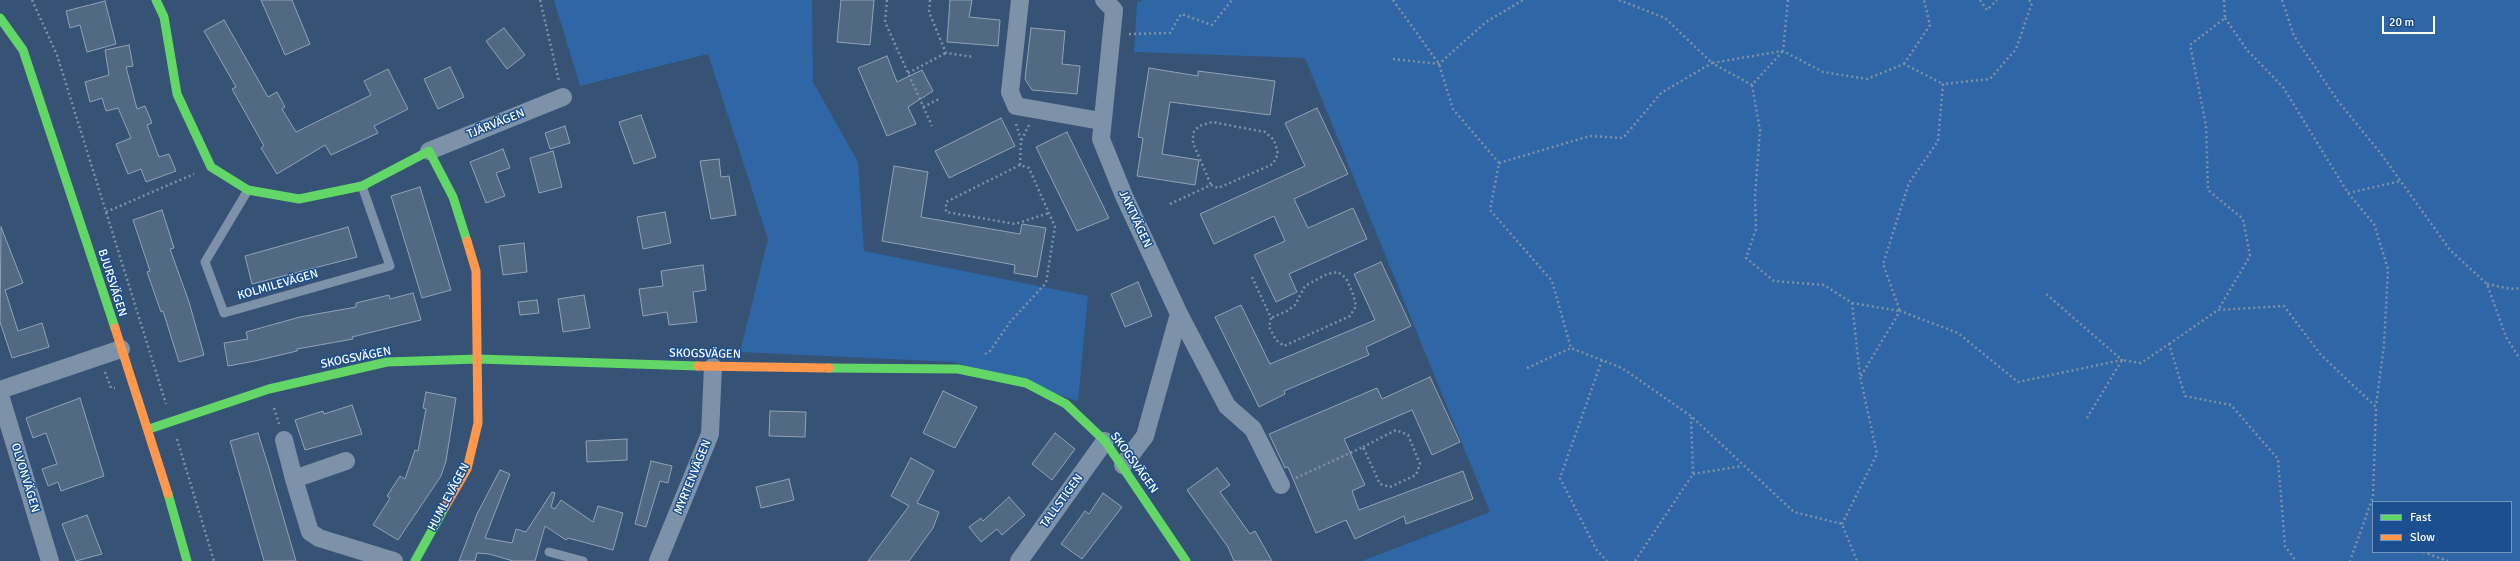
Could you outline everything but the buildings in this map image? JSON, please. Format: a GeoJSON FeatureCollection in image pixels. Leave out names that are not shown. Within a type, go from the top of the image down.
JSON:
{"type":"FeatureCollection","features":[{"type":"Feature","properties":{"kind":"street"},"geometry":{"type":"LineString","coordinates":[[156,0],[164,17],[177,94],[211,166],[248,190],[299,200],[362,186],[429,151],[453,197],[476,270],[478,359]]}},
{"type":"Feature","properties":{"kind":"street"},"geometry":{"type":"LineString","coordinates":[[1020,0],[1010,92],[1016,106],[1101,121]]}},
{"type":"Feature","properties":{"kind":"street","name":"JAKTVÄGEN"},"geometry":{"type":"LineString","coordinates":[[1104,0],[1114,10],[1100,139],[1179,314],[1227,406],[1253,429],[1281,485]]}},
{"type":"Feature","properties":{"kind":"street","name":"BJURSVÄGEN"},"geometry":{"type":"LineString","coordinates":[[0,18],[23,50],[121,349],[149,429],[187,561]]}},
{"type":"Feature","properties":{"kind":"street","name":"TJÄRVÄGEN"},"geometry":{"type":"LineString","coordinates":[[429,151],[563,97]]}},
{"type":"Feature","properties":{"kind":"street"},"geometry":{"type":"LineString","coordinates":[[1123,464],[1145,436],[1179,314]]}},
{"type":"Feature","properties":{"kind":"street"},"geometry":{"type":"LineString","coordinates":[[0,390],[121,349]]}},
{"type":"Feature","properties":{"kind":"street","name":"SKOGSVÄGEN"},"geometry":{"type":"LineString","coordinates":[[149,429],[269,389],[387,362],[478,359],[713,366],[958,369],[1026,383],[1066,404],[1105,440],[1123,464],[1186,561]]}},
{"type":"Feature","properties":{"kind":"street","name":"HUMLEVÄGEN"},"geometry":{"type":"LineString","coordinates":[[415,561],[467,469],[478,424],[478,359]]}},
{"type":"Feature","properties":{"kind":"street","name":"MYRTENVÄGEN"},"geometry":{"type":"LineString","coordinates":[[658,561],[710,434],[713,366]]}},
{"type":"Feature","properties":{"kind":"street","name":"OLVONVÄGEN"},"geometry":{"type":"LineString","coordinates":[[0,395],[50,561]]}},
{"type":"Feature","properties":{"kind":"street"},"geometry":{"type":"LineString","coordinates":[[284,440],[310,532],[319,538],[394,561]]}},
{"type":"Feature","properties":{"kind":"street","name":"TALLSTIGEN"},"geometry":{"type":"LineString","coordinates":[[1019,561],[1105,440]]}},
{"type":"Feature","properties":{"kind":"street"},"geometry":{"type":"LineString","coordinates":[[294,478],[346,461]]}},
{"type":"Feature","properties":{"kind":"lane","name":"KOLMILEVÄGEN"},"geometry":{"type":"LineString","coordinates":[[248,190],[205,262],[224,313],[390,266],[362,186]]}},
{"type":"Feature","properties":{"kind":"lane"},"geometry":{"type":"LineString","coordinates":[[549,552],[583,561]]}},
{"type":"Feature","properties":{"kind":"path"},"geometry":{"type":"LineString","coordinates":[[32,0],[57,55],[214,561]]}},
{"type":"Feature","properties":{"kind":"path"},"geometry":{"type":"LineString","coordinates":[[540,0],[563,97]]}},
{"type":"Feature","properties":{"kind":"path"},"geometry":{"type":"LineString","coordinates":[[888,0],[885,22],[932,126]]}},
{"type":"Feature","properties":{"kind":"path"},"geometry":{"type":"LineString","coordinates":[[930,0],[929,12],[946,53]]}},
{"type":"Feature","properties":{"kind":"path"},"geometry":{"type":"LineString","coordinates":[[1111,34],[1170,33],[1181,14],[1212,25],[1232,0]]}},
{"type":"Feature","properties":{"kind":"path"},"geometry":{"type":"LineString","coordinates":[[1393,0],[1439,64],[1453,109],[1499,163]]}},
{"type":"Feature","properties":{"kind":"path"},"geometry":{"type":"LineString","coordinates":[[1393,59],[1439,64],[1486,22],[1523,0]]}},
{"type":"Feature","properties":{"kind":"path"},"geometry":{"type":"LineString","coordinates":[[1619,0],[1665,18],[1712,63],[1752,85]]}},
{"type":"Feature","properties":{"kind":"path"},"geometry":{"type":"LineString","coordinates":[[1752,85],[1783,51],[1788,0]]}},
{"type":"Feature","properties":{"kind":"path"},"geometry":{"type":"LineString","coordinates":[[1499,163],[1590,136],[1623,138],[1661,93],[1712,63],[1783,51],[1823,72],[1867,79],[1904,64],[1930,25],[1924,0]]}},
{"type":"Feature","properties":{"kind":"path"},"geometry":{"type":"LineString","coordinates":[[1980,0],[1987,10],[1997,0]]}},
{"type":"Feature","properties":{"kind":"path"},"geometry":{"type":"LineString","coordinates":[[1904,64],[1943,84],[1990,79],[2016,49],[2032,3],[2030,0]]}},
{"type":"Feature","properties":{"kind":"path"},"geometry":{"type":"LineString","coordinates":[[2224,0],[2225,18],[2247,50],[2283,87],[2348,193],[2374,224],[2388,269],[2384,345],[2376,407],[2373,497],[2350,561]]}},
{"type":"Feature","properties":{"kind":"path"},"geometry":{"type":"LineString","coordinates":[[2282,0],[2294,36],[2338,101],[2401,181],[2450,250],[2487,284],[2506,337],[2520,359]]}},
{"type":"Feature","properties":{"kind":"path"},"geometry":{"type":"LineString","coordinates":[[1752,85],[1760,130],[1755,196],[1756,229],[1746,258],[1774,281],[1824,285],[1852,303],[1900,311],[1958,332],[2018,382],[2122,360],[2141,363],[2218,310],[2250,256],[2243,219],[2208,190],[2206,125],[2190,45],[2225,18]]}},
{"type":"Feature","properties":{"kind":"path"},"geometry":{"type":"LineString","coordinates":[[908,73],[946,53],[974,57]]}},
{"type":"Feature","properties":{"kind":"path"},"geometry":{"type":"LineString","coordinates":[[1900,311],[1883,264],[1909,183],[1938,141],[1943,84]]}},
{"type":"Feature","properties":{"kind":"path"},"geometry":{"type":"LineString","coordinates":[[923,107],[939,99]]}},
{"type":"Feature","properties":{"kind":"path"},"geometry":{"type":"LineString","coordinates":[[1020,165],[1021,141],[1032,121],[1033,109]]}},
{"type":"Feature","properties":{"kind":"path"},"geometry":{"type":"LineString","coordinates":[[1170,204],[1211,185],[1218,188],[1274,164],[1278,154],[1274,140],[1264,132],[1220,123],[1212,122],[1199,126],[1193,133],[1193,143],[1211,185]]}},
{"type":"Feature","properties":{"kind":"path"},"geometry":{"type":"LineString","coordinates":[[1499,163],[1490,210],[1552,281],[1571,348]]}},
{"type":"Feature","properties":{"kind":"path"},"geometry":{"type":"LineString","coordinates":[[983,355],[990,351],[1010,322],[1046,283],[1055,227],[1029,168],[1020,165],[946,202],[946,212],[1015,224],[1048,213]]}},
{"type":"Feature","properties":{"kind":"path"},"geometry":{"type":"LineString","coordinates":[[106,212],[211,166]]}},
{"type":"Feature","properties":{"kind":"path"},"geometry":{"type":"LineString","coordinates":[[2348,193],[2401,181]]}},
{"type":"Feature","properties":{"kind":"path"},"geometry":{"type":"LineString","coordinates":[[1252,277],[1271,318],[1269,327],[1276,340],[1284,346],[1350,316],[1356,306],[1353,294],[1346,278],[1338,272],[1327,274],[1305,286],[1295,305],[1287,311],[1271,318]]}},
{"type":"Feature","properties":{"kind":"path"},"geometry":{"type":"LineString","coordinates":[[2487,284],[2511,289],[2520,288]]}},
{"type":"Feature","properties":{"kind":"path"},"geometry":{"type":"LineString","coordinates":[[2045,293],[2122,360]]}},
{"type":"Feature","properties":{"kind":"path"},"geometry":{"type":"LineString","coordinates":[[1852,303],[1860,376],[1877,454],[1842,524],[1857,561]]}},
{"type":"Feature","properties":{"kind":"path"},"geometry":{"type":"LineString","coordinates":[[2218,310],[2284,306],[2321,355],[2376,407]]}},
{"type":"Feature","properties":{"kind":"path"},"geometry":{"type":"LineString","coordinates":[[1860,376],[1900,311]]}},
{"type":"Feature","properties":{"kind":"path"},"geometry":{"type":"LineString","coordinates":[[2169,344],[2185,396],[2231,406],[2278,459],[2285,546],[2296,561]]}},
{"type":"Feature","properties":{"kind":"path"},"geometry":{"type":"LineString","coordinates":[[1527,368],[1571,348],[1622,368],[1691,416],[1794,512],[1842,524]]}},
{"type":"Feature","properties":{"kind":"path"},"geometry":{"type":"LineString","coordinates":[[1602,360],[1560,478],[1596,549],[1607,561]]}},
{"type":"Feature","properties":{"kind":"path"},"geometry":{"type":"LineString","coordinates":[[2088,418],[2122,360]]}},
{"type":"Feature","properties":{"kind":"path"},"geometry":{"type":"LineString","coordinates":[[269,389],[284,440]]}},
{"type":"Feature","properties":{"kind":"path"},"geometry":{"type":"LineString","coordinates":[[1635,561],[1693,474],[1691,416]]}},
{"type":"Feature","properties":{"kind":"path"},"geometry":{"type":"LineString","coordinates":[[1281,485],[1396,430],[1408,435],[1420,464],[1416,475],[1390,487],[1380,484],[1363,447]]}},
{"type":"Feature","properties":{"kind":"path"},"geometry":{"type":"LineString","coordinates":[[1693,474],[1743,466]]}},
{"type":"Feature","properties":{"kind":"path"},"geometry":{"type":"LineString","coordinates":[[2373,497],[2375,501]]}},
{"type":"Feature","properties":{"kind":"path"},"geometry":{"type":"LineString","coordinates":[[2426,553],[2448,561]]}},
{"type":"Feature","properties":{"kind":"shaded area"},"geometry":{"type":"Polygon","coordinates":[[[554,0],[812,0],[813,82],[858,162],[864,251],[1088,296],[1078,401],[954,362],[740,352],[768,239],[708,54],[580,86],[554,0]]]}},
{"type":"Feature","properties":{"kind":"shaded area"},"geometry":{"type":"Polygon","coordinates":[[[1144,0],[2520,0],[2520,561],[1362,561],[1490,512],[1305,58],[1134,52],[1137,2],[1144,0]]]}},
{"type":"Feature","properties":{"kind":"traffic: fast"},"geometry":{"type":"LineString","coordinates":[[156,0],[164,17],[177,94],[211,167],[248,190],[299,199],[362,186],[429,151],[453,197],[467,241]]}},
{"type":"Feature","properties":{"kind":"traffic: fast"},"geometry":{"type":"LineString","coordinates":[[0,18],[23,50],[115,328]]}},
{"type":"Feature","properties":{"kind":"traffic: fast"},"geometry":{"type":"LineString","coordinates":[[149,429],[269,389],[387,362],[478,359],[698,366]]}},
{"type":"Feature","properties":{"kind":"traffic: fast"},"geometry":{"type":"LineString","coordinates":[[829,368],[958,369],[1026,383],[1066,404],[1105,441],[1186,561]]}},
{"type":"Feature","properties":{"kind":"traffic: fast"},"geometry":{"type":"LineString","coordinates":[[168,494],[187,561]]}},
{"type":"Feature","properties":{"kind":"traffic: fast"},"geometry":{"type":"LineString","coordinates":[[415,561],[445,507]]}},
{"type":"Feature","properties":{"kind":"traffic: slow"},"geometry":{"type":"LineString","coordinates":[[445,507],[467,469],[478,423],[476,271],[467,241]]}},
{"type":"Feature","properties":{"kind":"traffic: slow"},"geometry":{"type":"LineString","coordinates":[[115,328],[168,494]]}},
{"type":"Feature","properties":{"kind":"traffic: slow"},"geometry":{"type":"LineString","coordinates":[[698,366],[829,368]]}}]}
